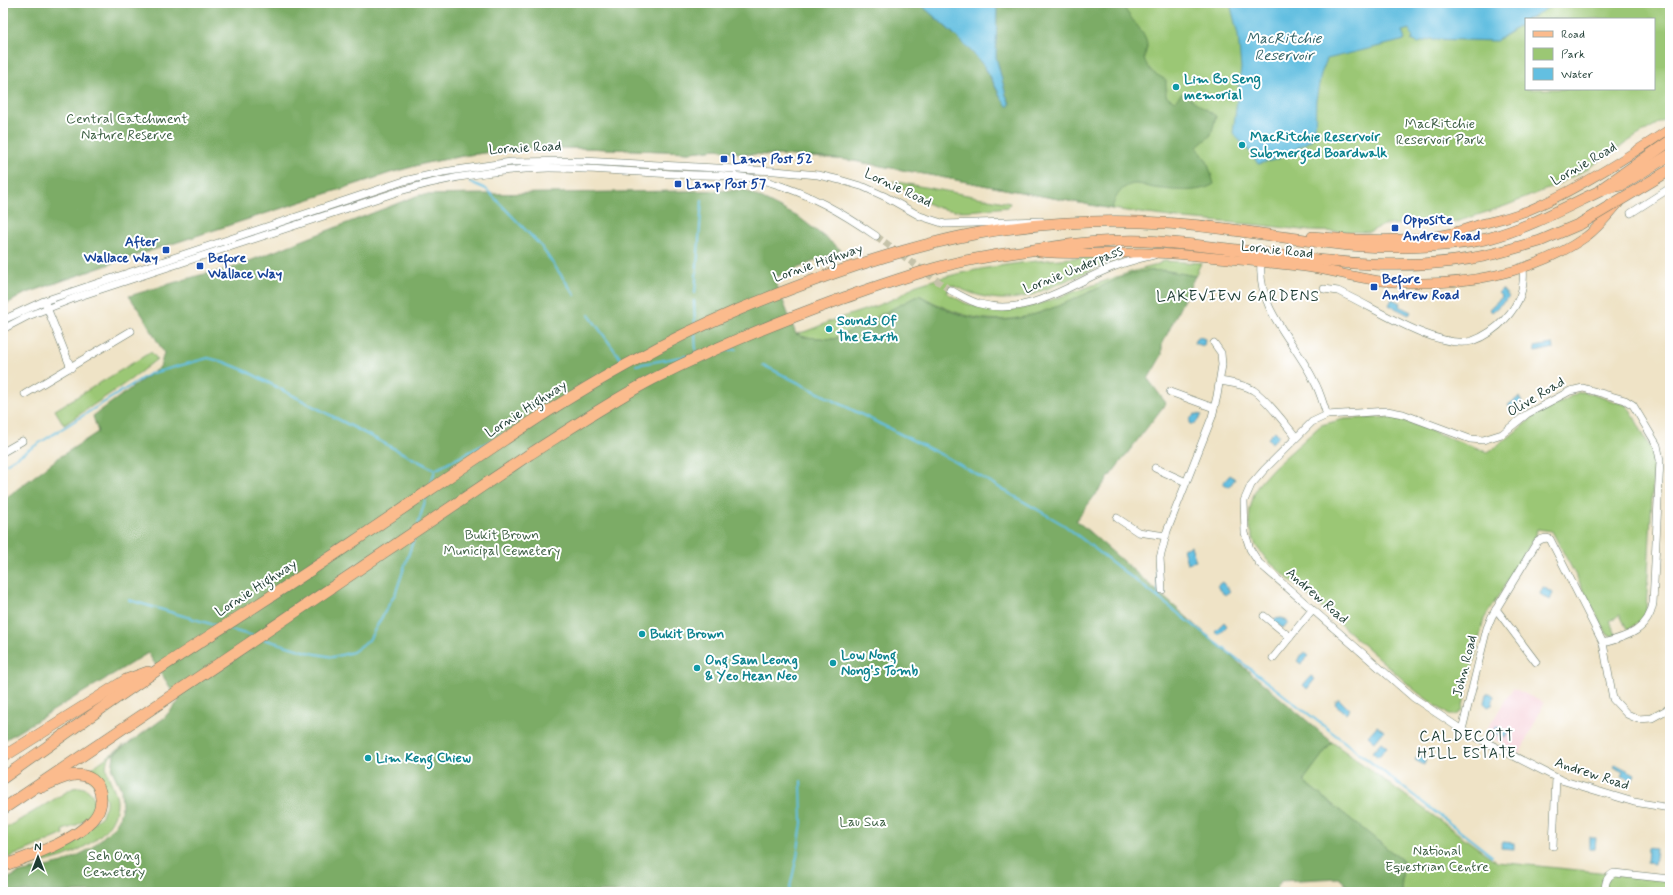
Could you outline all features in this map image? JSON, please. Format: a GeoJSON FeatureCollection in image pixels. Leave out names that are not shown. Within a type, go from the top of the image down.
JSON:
{"type":"FeatureCollection","features":[{"type":"Feature","properties":{"kind":"highway"},"geometry":{"type":"LineString","coordinates":[[1604,189],[1604,186],[1637,162],[1670,141]]}},
{"type":"Feature","properties":{"kind":"highway"},"geometry":{"type":"LineString","coordinates":[[1604,189],[1620,185],[1670,155]]}},
{"type":"Feature","properties":{"kind":"highway","name":"Lornie Road"},"geometry":{"type":"LineString","coordinates":[[1025,250],[1071,244],[1120,241],[1166,243],[1358,264],[1400,266],[1487,256],[1540,241],[1580,224],[1670,170]]}},
{"type":"Feature","properties":{"kind":"highway","name":"Lornie Road"},"geometry":{"type":"LineString","coordinates":[[1132,221],[1224,228],[1326,244],[1397,249],[1447,245],[1487,239],[1533,224],[1604,189]]}},
{"type":"Feature","properties":{"kind":"highway","name":"Lornie Highway"},"geometry":{"type":"LineString","coordinates":[[3,778],[162,667],[307,573],[519,431],[586,388],[638,358],[689,332],[743,307],[796,286],[886,256],[974,234],[1063,222],[1132,221]]}},
{"type":"Feature","properties":{"kind":"highway"},"geometry":{"type":"LineString","coordinates":[[3,809],[176,691],[316,599],[530,454],[598,411],[651,380],[756,330],[897,279],[937,268],[1025,250]]}},
{"type":"Feature","properties":{"kind":"highway"},"geometry":{"type":"LineString","coordinates":[[3,757],[126,680],[162,667]]}},
{"type":"Feature","properties":{"kind":"highway"},"geometry":{"type":"LineString","coordinates":[[3,770],[36,755]]}},
{"type":"Feature","properties":{"kind":"highway"},"geometry":{"type":"LineString","coordinates":[[3,866],[74,835],[93,821],[100,811],[102,804],[100,791],[96,784],[90,778],[80,775],[72,775],[22,796]]}},
{"type":"Feature","properties":{"kind":"main road","name":"Lornie Road"},"geometry":{"type":"LineString","coordinates":[[1224,228],[1228,227],[1322,237],[1422,237],[1451,233],[1535,208],[1622,160],[1670,129]]}},
{"type":"Feature","properties":{"kind":"main road"},"geometry":{"type":"LineString","coordinates":[[1638,150],[1654,176]]}},
{"type":"Feature","properties":{"kind":"main road"},"geometry":{"type":"LineString","coordinates":[[1622,160],[1630,173],[1630,191]]}},
{"type":"Feature","properties":{"kind":"main road","name":"Lornie Road"},"geometry":{"type":"LineString","coordinates":[[1025,250],[1066,254],[1131,252],[1260,262],[1318,269],[1361,278],[1393,282],[1436,283],[1466,281],[1494,276],[1523,267],[1562,251],[1587,236],[1598,227],[1630,191],[1670,166]]}},
{"type":"Feature","properties":{"kind":"street","name":"Lornie Road"},"geometry":{"type":"LineString","coordinates":[[3,320],[44,300],[404,182],[443,172],[511,162],[583,161],[775,171],[818,175],[864,187],[886,197],[920,216],[945,224],[1034,220],[1063,222]]}},
{"type":"Feature","properties":{"kind":"street","name":"Lornie Road"},"geometry":{"type":"LineString","coordinates":[[3,329],[47,308],[424,184],[456,177],[516,170],[549,168],[734,177],[767,182],[804,193],[846,215],[876,236]]}},
{"type":"Feature","properties":{"kind":"street"},"geometry":{"type":"LineString","coordinates":[[1631,213],[1670,188]]}},
{"type":"Feature","properties":{"kind":"street"},"geometry":{"type":"LineString","coordinates":[[324,207],[326,212],[329,214]]}},
{"type":"Feature","properties":{"kind":"street","name":"Lornie Underpass"},"geometry":{"type":"LineString","coordinates":[[950,290],[967,299],[981,304],[1004,306],[1030,303],[1052,295],[1111,267],[1160,254]]}},
{"type":"Feature","properties":{"kind":"street"},"geometry":{"type":"LineString","coordinates":[[1260,262],[1262,285],[1272,312],[1314,381],[1327,415]]}},
{"type":"Feature","properties":{"kind":"street"},"geometry":{"type":"LineString","coordinates":[[1324,289],[1338,291],[1435,338],[1447,341],[1470,341],[1499,326],[1516,306],[1523,290],[1523,267]]}},
{"type":"Feature","properties":{"kind":"street"},"geometry":{"type":"LineString","coordinates":[[44,300],[71,368]]}},
{"type":"Feature","properties":{"kind":"street"},"geometry":{"type":"LineString","coordinates":[[25,394],[132,331]]}},
{"type":"Feature","properties":{"kind":"street"},"geometry":{"type":"LineString","coordinates":[[1162,590],[1160,558],[1166,536],[1172,515],[1214,408],[1220,381],[1222,365],[1221,353],[1214,343]]}},
{"type":"Feature","properties":{"kind":"street"},"geometry":{"type":"LineString","coordinates":[[1220,381],[1237,384],[1253,390],[1264,399],[1296,437]]}},
{"type":"Feature","properties":{"kind":"street","name":"Olive Road"},"geometry":{"type":"LineString","coordinates":[[1327,415],[1387,411],[1403,414],[1470,438],[1483,440],[1502,434],[1527,414],[1576,388],[1590,389],[1625,400],[1633,405],[1657,445],[1660,460],[1652,613],[1642,627],[1612,641],[1603,643]]}},
{"type":"Feature","properties":{"kind":"street"},"geometry":{"type":"LineString","coordinates":[[1170,392],[1214,408]]}},
{"type":"Feature","properties":{"kind":"street","name":"Andrew Road"},"geometry":{"type":"LineString","coordinates":[[1327,415],[1312,422],[1296,437],[1252,485],[1244,501],[1245,533],[1250,549],[1259,563],[1414,698],[1462,730],[1556,778],[1634,802],[1670,808]]}},
{"type":"Feature","properties":{"kind":"street"},"geometry":{"type":"LineString","coordinates":[[3,452],[22,441]]}},
{"type":"Feature","properties":{"kind":"street"},"geometry":{"type":"LineString","coordinates":[[1155,468],[1186,482]]}},
{"type":"Feature","properties":{"kind":"street"},"geometry":{"type":"LineString","coordinates":[[1117,518],[1138,532],[1166,536]]}},
{"type":"Feature","properties":{"kind":"street","name":"John Road"},"geometry":{"type":"LineString","coordinates":[[1462,730],[1487,628],[1496,609],[1536,542],[1545,538],[1550,539],[1603,643]]}},
{"type":"Feature","properties":{"kind":"street"},"geometry":{"type":"LineString","coordinates":[[1496,609],[1536,662]]}},
{"type":"Feature","properties":{"kind":"street"},"geometry":{"type":"LineString","coordinates":[[1273,658],[1312,610]]}},
{"type":"Feature","properties":{"kind":"street"},"geometry":{"type":"LineString","coordinates":[[1264,616],[1290,637]]}},
{"type":"Feature","properties":{"kind":"street"},"geometry":{"type":"LineString","coordinates":[[1603,643],[1613,699],[1627,714],[1638,719],[1652,718],[1670,708]]}},
{"type":"Feature","properties":{"kind":"street"},"geometry":{"type":"LineString","coordinates":[[1552,846],[1556,778]]}},
{"type":"Feature","properties":{"kind":"street"},"geometry":{"type":"LineString","coordinates":[[1605,892],[1606,881],[1614,873],[1670,879]]}},
{"type":"Feature","properties":{"kind":"shaded area"},"geometry":{"type":"Polygon","coordinates":[[[1513,688],[1544,703],[1520,753],[1484,734],[1513,688]]]}},
{"type":"Feature","properties":{"kind":"green space","name":"Central Catchment Nature Reserve"},"geometry":{"type":"Polygon","coordinates":[[[3,3],[1670,3],[1670,116],[1587,169],[1550,188],[1505,206],[1456,222],[1384,225],[1369,232],[1310,231],[1261,225],[1185,219],[1112,209],[849,160],[745,154],[717,149],[691,152],[583,148],[524,148],[468,155],[426,163],[390,173],[122,260],[24,294],[3,306],[3,3]]]}},
{"type":"Feature","properties":{"kind":"green space","name":"Central Catchment Nature Reserve"},"geometry":{"type":"Polygon","coordinates":[[[3,3],[919,3],[970,49],[984,66],[1000,96],[1010,103],[1006,95],[996,57],[997,3],[1122,3],[1144,36],[1147,47],[1144,60],[1152,72],[1166,80],[1166,96],[1175,101],[1182,93],[1216,116],[1211,135],[1197,147],[1207,161],[1214,184],[1201,189],[1193,190],[1168,190],[1138,184],[1131,185],[1127,186],[1120,192],[1112,209],[849,160],[745,154],[717,149],[691,152],[583,148],[524,148],[468,155],[426,163],[390,173],[122,260],[24,294],[3,306],[3,3]]]}},
{"type":"Feature","properties":{"kind":"green space"},"geometry":{"type":"Polygon","coordinates":[[[892,181],[1010,203],[1008,207],[968,211],[948,210],[938,208],[924,202],[892,181]]]}},
{"type":"Feature","properties":{"kind":"green space","name":"Bukit Brown Municipal Cemetery"},"geometry":{"type":"Polygon","coordinates":[[[745,190],[800,218],[841,250],[774,278],[796,334],[804,337],[834,339],[919,295],[940,307],[964,316],[983,320],[1002,320],[1020,318],[1055,307],[1133,273],[1159,271],[1195,276],[1162,345],[1162,355],[1148,379],[1166,403],[1076,520],[1239,663],[1332,742],[1303,781],[1403,861],[1401,892],[1354,892],[1339,878],[1281,881],[1274,892],[3,892],[3,881],[19,873],[63,863],[90,849],[113,828],[119,819],[122,807],[121,789],[112,770],[114,754],[164,718],[179,701],[148,653],[3,741],[3,500],[61,456],[98,432],[93,416],[160,367],[164,353],[143,316],[129,296],[200,275],[229,269],[419,195],[745,190]]]}},
{"type":"Feature","properties":{"kind":"green space"},"geometry":{"type":"Polygon","coordinates":[[[1128,255],[1034,294],[1023,297],[1012,299],[992,298],[972,293],[952,285],[947,293],[965,303],[981,308],[1003,310],[1021,309],[1131,272],[1154,266],[1164,261],[1201,263],[1195,276],[1163,270],[1027,317],[1011,319],[984,319],[959,313],[919,295],[834,339],[804,337],[796,334],[811,330],[833,320],[884,303],[915,286],[969,271],[1048,260],[1128,255]]]}},
{"type":"Feature","properties":{"kind":"green space"},"geometry":{"type":"Polygon","coordinates":[[[151,352],[157,359],[130,380],[64,425],[55,410],[151,352]]]}},
{"type":"Feature","properties":{"kind":"green space"},"geometry":{"type":"Polygon","coordinates":[[[1579,392],[1584,392],[1626,405],[1631,411],[1653,453],[1654,458],[1646,612],[1640,622],[1627,629],[1620,615],[1609,621],[1616,634],[1613,636],[1607,634],[1552,531],[1537,529],[1536,535],[1484,619],[1462,710],[1456,715],[1449,715],[1417,692],[1267,560],[1256,546],[1249,525],[1250,509],[1258,485],[1273,468],[1321,425],[1344,419],[1393,417],[1488,452],[1533,417],[1579,392]]]}},
{"type":"Feature","properties":{"kind":"green space","name":"National Equestrian Centre"},"geometry":{"type":"Polygon","coordinates":[[[1332,742],[1497,862],[1670,879],[1670,892],[1401,892],[1403,861],[1303,781],[1332,742]]]}},
{"type":"Feature","properties":{"kind":"green space"},"geometry":{"type":"Polygon","coordinates":[[[124,745],[108,759],[106,764],[106,769],[115,791],[117,802],[116,812],[106,830],[90,843],[62,857],[15,869],[14,868],[69,846],[68,842],[102,816],[106,805],[106,799],[85,773],[124,745]]]}},
{"type":"Feature","properties":{"kind":"green space"},"geometry":{"type":"Polygon","coordinates":[[[73,788],[85,788],[92,794],[95,802],[93,811],[87,818],[70,828],[63,830],[64,834],[3,860],[3,830],[73,788]]]}},
{"type":"Feature","properties":{"kind":"water"},"geometry":{"type":"Polygon","coordinates":[[[919,3],[997,3],[996,57],[1006,95],[1010,104],[1008,107],[976,56],[952,32],[919,3]]]}},
{"type":"Feature","properties":{"kind":"water","name":"MacRitchie Reservoir"},"geometry":{"type":"Polygon","coordinates":[[[1230,3],[1555,3],[1532,18],[1525,18],[1525,23],[1496,41],[1431,39],[1418,43],[1411,40],[1413,39],[1410,29],[1402,31],[1405,40],[1327,59],[1321,74],[1316,100],[1315,133],[1311,140],[1278,159],[1258,164],[1250,152],[1233,133],[1241,68],[1238,35],[1230,3]]]}},
{"type":"Feature","properties":{"kind":"water"},"geometry":{"type":"Polygon","coordinates":[[[1502,289],[1509,297],[1492,312],[1489,309],[1502,297],[1498,293],[1502,289]]]}},
{"type":"Feature","properties":{"kind":"water"},"geometry":{"type":"Polygon","coordinates":[[[1392,299],[1400,303],[1399,306],[1411,312],[1409,315],[1389,305],[1392,299]]]}},
{"type":"Feature","properties":{"kind":"water"},"geometry":{"type":"Polygon","coordinates":[[[1200,337],[1205,339],[1204,346],[1194,343],[1195,340],[1200,337]]]}},
{"type":"Feature","properties":{"kind":"water"},"geometry":{"type":"Polygon","coordinates":[[[1553,344],[1554,348],[1535,352],[1534,347],[1553,344]]]}},
{"type":"Feature","properties":{"kind":"water"},"geometry":{"type":"Polygon","coordinates":[[[1519,397],[1522,402],[1511,409],[1508,405],[1519,397]]]}},
{"type":"Feature","properties":{"kind":"water"},"geometry":{"type":"Polygon","coordinates":[[[1195,414],[1202,415],[1195,424],[1190,424],[1190,419],[1195,414]]]}},
{"type":"Feature","properties":{"kind":"water"},"geometry":{"type":"Polygon","coordinates":[[[1275,431],[1279,436],[1272,443],[1268,438],[1275,431]]]}},
{"type":"Feature","properties":{"kind":"water"},"geometry":{"type":"Polygon","coordinates":[[[1230,475],[1235,479],[1229,487],[1223,483],[1230,475]]]}},
{"type":"Feature","properties":{"kind":"water"},"geometry":{"type":"Polygon","coordinates":[[[1191,546],[1196,561],[1187,563],[1183,549],[1191,546]]]}},
{"type":"Feature","properties":{"kind":"water"},"geometry":{"type":"Polygon","coordinates":[[[1222,582],[1230,591],[1225,595],[1217,586],[1222,582]]]}},
{"type":"Feature","properties":{"kind":"water"},"geometry":{"type":"Polygon","coordinates":[[[1543,587],[1553,593],[1550,600],[1540,594],[1543,587]]]}},
{"type":"Feature","properties":{"kind":"water"},"geometry":{"type":"Polygon","coordinates":[[[1282,618],[1288,622],[1283,628],[1274,622],[1274,619],[1282,618]]]}},
{"type":"Feature","properties":{"kind":"water"},"geometry":{"type":"Polygon","coordinates":[[[1224,622],[1227,626],[1218,635],[1215,631],[1224,622]]]}},
{"type":"Feature","properties":{"kind":"water"},"geometry":{"type":"Polygon","coordinates":[[[1304,652],[1309,656],[1301,664],[1297,661],[1304,652]]]}},
{"type":"Feature","properties":{"kind":"water"},"geometry":{"type":"Polygon","coordinates":[[[1311,676],[1315,679],[1307,689],[1303,685],[1311,676]]]}},
{"type":"Feature","properties":{"kind":"water"},"geometry":{"type":"Polygon","coordinates":[[[1490,693],[1494,696],[1492,705],[1488,707],[1484,703],[1486,694],[1490,693]]]}},
{"type":"Feature","properties":{"kind":"water"},"geometry":{"type":"Polygon","coordinates":[[[1339,699],[1349,709],[1346,713],[1335,704],[1339,699]]]}},
{"type":"Feature","properties":{"kind":"water"},"geometry":{"type":"Polygon","coordinates":[[[1377,726],[1384,731],[1375,742],[1368,736],[1377,726]]]}},
{"type":"Feature","properties":{"kind":"water"},"geometry":{"type":"Polygon","coordinates":[[[1496,726],[1508,732],[1505,738],[1493,732],[1496,726]]]}},
{"type":"Feature","properties":{"kind":"water"},"geometry":{"type":"Polygon","coordinates":[[[1381,742],[1387,747],[1378,757],[1372,752],[1381,742]]]}},
{"type":"Feature","properties":{"kind":"water"},"geometry":{"type":"Polygon","coordinates":[[[1418,755],[1426,759],[1424,765],[1415,760],[1418,755]]]}},
{"type":"Feature","properties":{"kind":"water"},"geometry":{"type":"Polygon","coordinates":[[[1615,764],[1635,774],[1632,781],[1622,776],[1624,772],[1614,767],[1615,764]]]}},
{"type":"Feature","properties":{"kind":"water"},"geometry":{"type":"Polygon","coordinates":[[[1589,838],[1596,838],[1595,849],[1589,849],[1589,838]]]}},
{"type":"Feature","properties":{"kind":"water"},"geometry":{"type":"Polygon","coordinates":[[[1502,842],[1514,843],[1514,849],[1501,848],[1502,842]]]}},
{"type":"Feature","properties":{"kind":"water"},"geometry":{"type":"Polygon","coordinates":[[[1648,848],[1656,849],[1654,864],[1647,863],[1648,848]]]}},
{"type":"Feature","properties":{"kind":"waterway"},"geometry":{"type":"LineString","coordinates":[[470,182],[486,189],[540,245],[575,295]]}},
{"type":"Feature","properties":{"kind":"waterway"},"geometry":{"type":"LineString","coordinates":[[695,293],[702,200]]}},
{"type":"Feature","properties":{"kind":"waterway"},"geometry":{"type":"LineString","coordinates":[[694,301],[695,324]]}},
{"type":"Feature","properties":{"kind":"waterway"},"geometry":{"type":"LineString","coordinates":[[589,315],[623,362]]}},
{"type":"Feature","properties":{"kind":"waterway"},"geometry":{"type":"LineString","coordinates":[[695,333],[696,354]]}},
{"type":"Feature","properties":{"kind":"waterway"},"geometry":{"type":"LineString","coordinates":[[723,351],[736,349]]}},
{"type":"Feature","properties":{"kind":"waterway"},"geometry":{"type":"LineString","coordinates":[[636,365],[687,356]]}},
{"type":"Feature","properties":{"kind":"waterway"},"geometry":{"type":"LineString","coordinates":[[6,464],[149,374],[208,358],[224,362],[246,371],[435,470]]}},
{"type":"Feature","properties":{"kind":"waterway"},"geometry":{"type":"LineString","coordinates":[[763,365],[950,459],[1064,525],[1492,856]]}},
{"type":"Feature","properties":{"kind":"waterway"},"geometry":{"type":"LineString","coordinates":[[431,484],[435,470],[502,435]]}},
{"type":"Feature","properties":{"kind":"waterway"},"geometry":{"type":"LineString","coordinates":[[418,524],[426,498]]}},
{"type":"Feature","properties":{"kind":"waterway"},"geometry":{"type":"LineString","coordinates":[[263,639],[311,653],[333,657],[353,652],[369,640],[396,592],[414,538]]}},
{"type":"Feature","properties":{"kind":"waterway"},"geometry":{"type":"LineString","coordinates":[[1156,564],[1159,597]]}},
{"type":"Feature","properties":{"kind":"waterway"},"geometry":{"type":"LineString","coordinates":[[129,600],[218,626]]}},
{"type":"Feature","properties":{"kind":"waterway"},"geometry":{"type":"LineString","coordinates":[[228,629],[253,636]]}},
{"type":"Feature","properties":{"kind":"waterway"},"geometry":{"type":"LineString","coordinates":[[789,892],[802,823],[801,781]]}},
{"type":"Feature","properties":{"kind":"tunnel"},"geometry":{"type":"LineString","coordinates":[[876,236],[950,290]]}},
{"type":"Feature","properties":{"kind":"place","name":"Lim Bo Seng memorial"},"geometry":{"type":"Point","coordinates":[1176,87]}},
{"type":"Feature","properties":{"kind":"place","name":"MacRitchie Reservoir Submerged Boardwalk"},"geometry":{"type":"Point","coordinates":[1242,145]}},
{"type":"Feature","properties":{"kind":"place","name":"Lamp Post 52"},"geometry":{"type":"Point","coordinates":[724,159]}},
{"type":"Feature","properties":{"kind":"place","name":"Lamp Post 57"},"geometry":{"type":"Point","coordinates":[678,184]}},
{"type":"Feature","properties":{"kind":"place","name":"Opposite Andrew Road"},"geometry":{"type":"Point","coordinates":[1395,228]}},
{"type":"Feature","properties":{"kind":"place","name":"After Wallace Way"},"geometry":{"type":"Point","coordinates":[166,250]}},
{"type":"Feature","properties":{"kind":"place","name":"Before Wallace Way"},"geometry":{"type":"Point","coordinates":[200,266]}},
{"type":"Feature","properties":{"kind":"place","name":"Before Andrew Road"},"geometry":{"type":"Point","coordinates":[1374,287]}},
{"type":"Feature","properties":{"kind":"place","name":"Sounds Of The Earth"},"geometry":{"type":"Point","coordinates":[829,329]}},
{"type":"Feature","properties":{"kind":"place","name":"Bukit Brown"},"geometry":{"type":"Point","coordinates":[642,634]}},
{"type":"Feature","properties":{"kind":"place","name":"Low Nong Nong's Tomb"},"geometry":{"type":"Point","coordinates":[833,663]}},
{"type":"Feature","properties":{"kind":"place","name":"Ong Sam Leong & Yeo Hean Neo"},"geometry":{"type":"Point","coordinates":[697,668]}},
{"type":"Feature","properties":{"kind":"place","name":"Lim Keng Chiew"},"geometry":{"type":"Point","coordinates":[368,758]}},
{"type":"Feature","properties":{"kind":"district","name":"LAKEVIEW GARDENS"},"geometry":{"type":"Point","coordinates":[1238,297]}},
{"type":"Feature","properties":{"kind":"district","name":"CALDECOTT HILL ESTATE"},"geometry":{"type":"Point","coordinates":[1467,746]}},
{"type":"Feature","properties":{"kind":"park label","name":"MacRitchie Reservoir Park"},"geometry":{"type":"Point","coordinates":[1440,132]}},
{"type":"Feature","properties":{"kind":"park label","name":"Lau Sua"},"geometry":{"type":"Point","coordinates":[863,822]}},
{"type":"Feature","properties":{"kind":"park label","name":"Seh Ong Cemetery"},"geometry":{"type":"Point","coordinates":[114,864]}}]}
